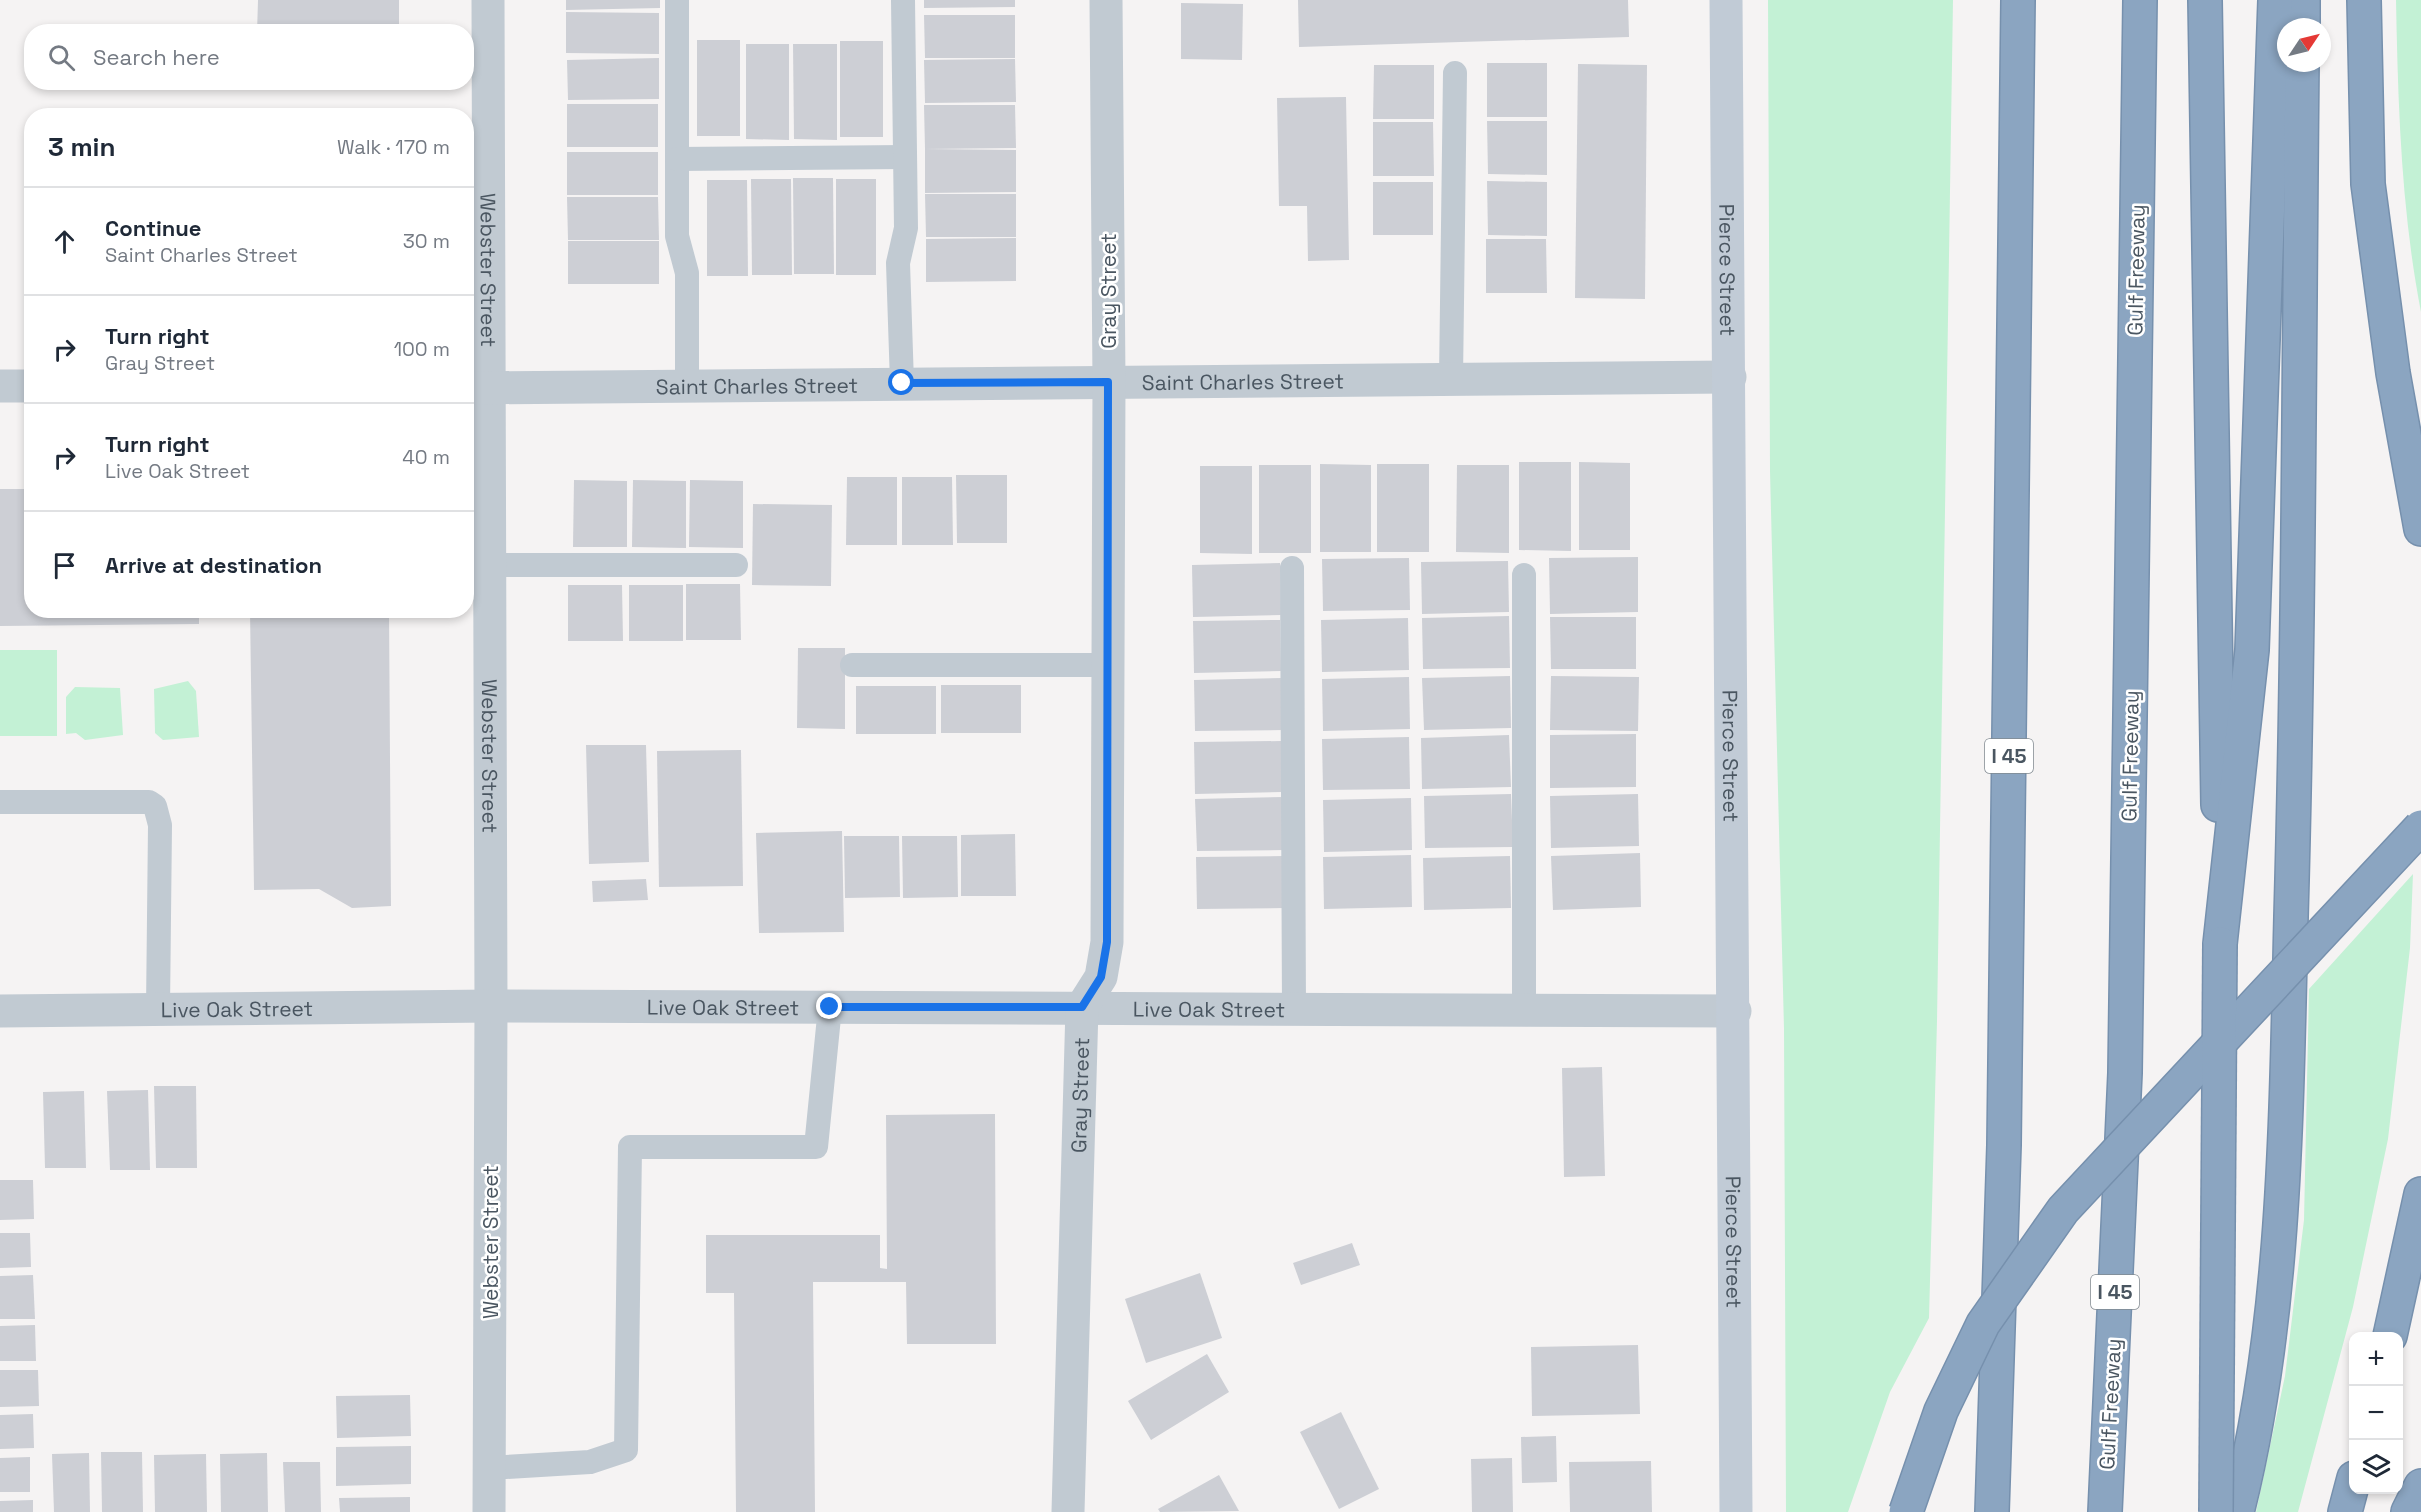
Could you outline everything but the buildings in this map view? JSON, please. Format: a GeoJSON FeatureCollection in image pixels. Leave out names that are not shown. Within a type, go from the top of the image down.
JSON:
{"type":"FeatureCollection","features":[{"type":"Feature","properties":{"kind":"highway","name":"I 45"},"geometry":{"type":"LineString","coordinates":[[1992,1512],[2004,1145],[2018,0]]}},
{"type":"Feature","properties":{"kind":"highway","name":"Gulf Freeway"},"geometry":{"type":"LineString","coordinates":[[2105,1512],[2125,1073],[2140,0]]}},
{"type":"Feature","properties":{"kind":"highway"},"geometry":{"type":"LineString","coordinates":[[2205,0],[2220,944],[2216,1512]]}},
{"type":"Feature","properties":{"kind":"highway"},"geometry":{"type":"LineString","coordinates":[[2220,944],[2252,650],[2275,0]]}},
{"type":"Feature","properties":{"kind":"highway"},"geometry":{"type":"LineString","coordinates":[[2302,18],[2303,0]]}},
{"type":"Feature","properties":{"kind":"highway"},"geometry":{"type":"LineString","coordinates":[[2364,0],[2368,184],[2393,373],[2421,529]]}},
{"type":"Feature","properties":{"kind":"highway"},"geometry":{"type":"LineString","coordinates":[[2237,1512],[2267,1367],[2279,1255],[2285,1142],[2295,804],[2302,72]]}},
{"type":"Feature","properties":{"kind":"highway"},"geometry":{"type":"LineString","coordinates":[[1906,1512],[1941,1411],[1983,1324],[2063,1210],[2421,827]]}},
{"type":"Feature","properties":{"kind":"highway"},"geometry":{"type":"LineString","coordinates":[[2391,1332],[2421,1194]]}},
{"type":"Feature","properties":{"kind":"highway"},"geometry":{"type":"LineString","coordinates":[[2408,1512],[2421,1486]]}},
{"type":"Feature","properties":{"kind":"highway"},"geometry":{"type":"LineString","coordinates":[[2345,1512],[2350,1494]]}},
{"type":"Feature","properties":{"kind":"main road","name":"Pierce Street"},"geometry":{"type":"LineString","coordinates":[[1726,0],[1735,1011],[1736,1512]]}},
{"type":"Feature","properties":{"kind":"street","name":"Webster Street"},"geometry":{"type":"LineString","coordinates":[[488,0],[478,388],[490,565],[489,1512]]}},
{"type":"Feature","properties":{"kind":"street","name":"Gray Street"},"geometry":{"type":"LineString","coordinates":[[1068,1512],[1082,1007],[1101,977],[1107,942],[1106,0]]}},
{"type":"Feature","properties":{"kind":"street","name":"Saint Charles Street"},"geometry":{"type":"LineString","coordinates":[[478,388],[1730,377]]}},
{"type":"Feature","properties":{"kind":"street"},"geometry":{"type":"LineString","coordinates":[[0,386],[24,386]]}},
{"type":"Feature","properties":{"kind":"street","name":"Live Oak Street"},"geometry":{"type":"LineString","coordinates":[[0,1011],[491,1006],[1735,1011]]}},
{"type":"Feature","properties":{"kind":"lane"},"geometry":{"type":"LineString","coordinates":[[677,0],[677,236],[687,273],[687,385]]}},
{"type":"Feature","properties":{"kind":"lane"},"geometry":{"type":"LineString","coordinates":[[902,383],[898,263],[906,228],[903,0]]}},
{"type":"Feature","properties":{"kind":"lane"},"geometry":{"type":"LineString","coordinates":[[1451,379],[1455,73]]}},
{"type":"Feature","properties":{"kind":"lane"},"geometry":{"type":"LineString","coordinates":[[677,159],[905,157]]}},
{"type":"Feature","properties":{"kind":"lane"},"geometry":{"type":"LineString","coordinates":[[490,565],[735,565]]}},
{"type":"Feature","properties":{"kind":"lane"},"geometry":{"type":"LineString","coordinates":[[1292,568],[1294,1008]]}},
{"type":"Feature","properties":{"kind":"lane"},"geometry":{"type":"LineString","coordinates":[[1524,575],[1524,1009]]}},
{"type":"Feature","properties":{"kind":"lane"},"geometry":{"type":"LineString","coordinates":[[852,665],[1108,665]]}},
{"type":"Feature","properties":{"kind":"lane"},"geometry":{"type":"LineString","coordinates":[[0,802],[149,802],[155,806],[160,825],[158,1009]]}},
{"type":"Feature","properties":{"kind":"lane"},"geometry":{"type":"LineString","coordinates":[[489,1468],[590,1462],[626,1450],[630,1147],[816,1148],[830,1007]]}},
{"type":"Feature","properties":{"kind":"green space"},"geometry":{"type":"Polygon","coordinates":[[[1768,0],[1953,0],[1937,1021],[1929,1318],[1890,1392],[1848,1512],[1786,1512],[1784,1029],[1770,471],[1768,0]]]}},
{"type":"Feature","properties":{"kind":"green space"},"geometry":{"type":"Polygon","coordinates":[[[2396,0],[2421,0],[2421,312],[2405,196],[2396,0]]]}},
{"type":"Feature","properties":{"kind":"green space"},"geometry":{"type":"Polygon","coordinates":[[[0,650],[57,650],[57,736],[0,736],[0,650]]]}},
{"type":"Feature","properties":{"kind":"green space"},"geometry":{"type":"Polygon","coordinates":[[[188,681],[196,691],[199,737],[163,740],[155,733],[154,689],[188,681]]]}},
{"type":"Feature","properties":{"kind":"green space"},"geometry":{"type":"Polygon","coordinates":[[[75,687],[120,688],[123,735],[85,740],[76,733],[66,734],[66,697],[75,687]]]}},
{"type":"Feature","properties":{"kind":"green space"},"geometry":{"type":"Polygon","coordinates":[[[2413,874],[2410,948],[2388,1139],[2353,1307],[2298,1512],[2256,1512],[2285,1376],[2304,1220],[2309,989],[2413,874]]]}},
{"type":"Feature","properties":{"kind":"route"},"geometry":{"type":"LineString","coordinates":[[830,1007],[1082,1007],[1101,977],[1107,942],[1108,382],[902,383]]}}]}
